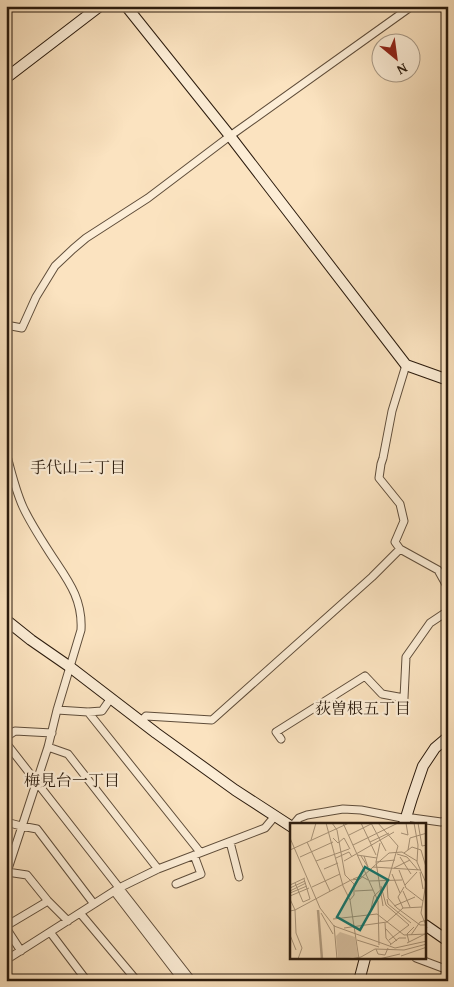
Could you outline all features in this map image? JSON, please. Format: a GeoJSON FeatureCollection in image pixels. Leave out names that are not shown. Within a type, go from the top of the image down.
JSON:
{"type":"FeatureCollection","features":[{"type":"Feature","properties":{"kind":"street"},"geometry":{"type":"LineString","coordinates":[[6,78],[100,6]]}},
{"type":"Feature","properties":{"kind":"street"},"geometry":{"type":"LineString","coordinates":[[126,6],[230,136],[406,365],[448,380]]}},
{"type":"Feature","properties":{"kind":"street"},"geometry":{"type":"LineString","coordinates":[[7,326],[22,328],[36,297],[55,266],[86,238],[148,198],[230,136],[412,6]]}},
{"type":"Feature","properties":{"kind":"street"},"geometry":{"type":"LineString","coordinates":[[406,365],[392,411],[383,458],[380,464],[379,478],[400,504],[404,521],[395,542],[400,549],[438,570],[448,588]]}},
{"type":"Feature","properties":{"kind":"street"},"geometry":{"type":"LineString","coordinates":[[6,452],[15,488],[23,507],[48,551],[64,574],[79,605],[82,617],[82,630],[57,710],[48,747],[7,874],[28,875],[48,901],[68,921]]}},
{"type":"Feature","properties":{"kind":"street"},"geometry":{"type":"LineString","coordinates":[[141,721],[146,716],[212,720],[366,583],[400,549]]}},
{"type":"Feature","properties":{"kind":"street"},"geometry":{"type":"LineString","coordinates":[[280,739],[276,732],[365,676],[382,694],[404,698],[406,657],[430,623],[448,611]]}},
{"type":"Feature","properties":{"kind":"street"},"geometry":{"type":"LineString","coordinates":[[6,620],[235,790],[290,824]]}},
{"type":"Feature","properties":{"kind":"street"},"geometry":{"type":"LineString","coordinates":[[57,710],[102,711],[110,698]]}},
{"type":"Feature","properties":{"kind":"street"},"geometry":{"type":"LineString","coordinates":[[88,712],[197,853],[201,874],[176,884]]}},
{"type":"Feature","properties":{"kind":"street"},"geometry":{"type":"LineString","coordinates":[[6,737],[15,731],[52,733]]}},
{"type":"Feature","properties":{"kind":"street"},"geometry":{"type":"LineString","coordinates":[[405,821],[423,766],[435,748],[448,737]]}},
{"type":"Feature","properties":{"kind":"street"},"geometry":{"type":"LineString","coordinates":[[6,743],[117,890],[179,980]]}},
{"type":"Feature","properties":{"kind":"street"},"geometry":{"type":"LineString","coordinates":[[48,747],[68,754],[158,869]]}},
{"type":"Feature","properties":{"kind":"street"},"geometry":{"type":"LineString","coordinates":[[296,823],[300,818],[307,815],[343,808],[402,818],[405,821],[441,822],[448,820]]}},
{"type":"Feature","properties":{"kind":"street"},"geometry":{"type":"LineString","coordinates":[[6,960],[117,890],[158,869],[265,828],[275,816]]}},
{"type":"Feature","properties":{"kind":"street"},"geometry":{"type":"LineString","coordinates":[[6,822],[37,829],[94,904]]}},
{"type":"Feature","properties":{"kind":"street"},"geometry":{"type":"LineString","coordinates":[[230,842],[239,878]]}},
{"type":"Feature","properties":{"kind":"street"},"geometry":{"type":"LineString","coordinates":[[117,890],[192,981]]}},
{"type":"Feature","properties":{"kind":"street"},"geometry":{"type":"LineString","coordinates":[[21,951],[6,927],[48,901]]}},
{"type":"Feature","properties":{"kind":"street"},"geometry":{"type":"LineString","coordinates":[[80,913],[137,981]]}},
{"type":"Feature","properties":{"kind":"street"},"geometry":{"type":"LineString","coordinates":[[426,926],[448,940]]}},
{"type":"Feature","properties":{"kind":"street"},"geometry":{"type":"LineString","coordinates":[[50,932],[84,979]]}},
{"type":"Feature","properties":{"kind":"street"},"geometry":{"type":"LineString","coordinates":[[360,981],[365,960]]}},
{"type":"Feature","properties":{"kind":"street"},"geometry":{"type":"LineString","coordinates":[[421,960],[448,970]]}},
{"type":"Feature","properties":{"kind":"district","name":"手代山二丁目"},"geometry":{"type":"Point","coordinates":[78,467]}},
{"type":"Feature","properties":{"kind":"district","name":"荻曽根五丁目"},"geometry":{"type":"Point","coordinates":[363,708]}},
{"type":"Feature","properties":{"kind":"district","name":"梅見台一丁目"},"geometry":{"type":"Point","coordinates":[72,780]}}]}
